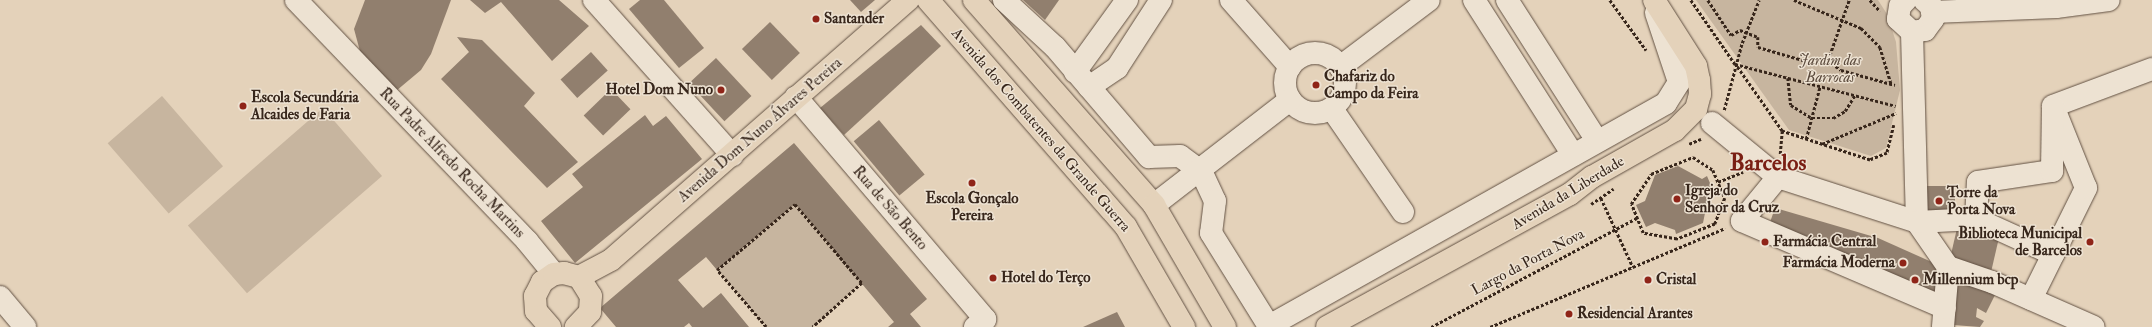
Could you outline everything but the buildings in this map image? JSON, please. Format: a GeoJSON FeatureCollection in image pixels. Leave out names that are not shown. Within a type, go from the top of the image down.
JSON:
{"type":"FeatureCollection","features":[{"type":"Feature","properties":{"kind":"main road","name":"Avenida Dom Nuno Álvares Pereira"},"geometry":{"type":"LineString","coordinates":[[578,277],[611,260],[908,0]]}},
{"type":"Feature","properties":{"kind":"main road","name":"Avenida dos Combatentes da Grande Guerra"},"geometry":{"type":"LineString","coordinates":[[928,0],[1117,217],[1132,237],[1184,327]]}},
{"type":"Feature","properties":{"kind":"main road"},"geometry":{"type":"LineString","coordinates":[[974,0],[1153,207],[1226,327]]}},
{"type":"Feature","properties":{"kind":"main road","name":"Avenida da Liberdade"},"geometry":{"type":"LineString","coordinates":[[1327,327],[1505,230],[1675,130],[1696,109],[1700,94],[1696,66],[1654,0]]}},
{"type":"Feature","properties":{"kind":"main road"},"geometry":{"type":"LineString","coordinates":[[1117,217],[1128,204],[1153,207]]}},
{"type":"Feature","properties":{"kind":"main road"},"geometry":{"type":"LineString","coordinates":[[1132,237],[1148,231],[1153,207]]}},
{"type":"Feature","properties":{"kind":"main road","name":"Avenida Dom Nuno Álvares Pereira"},"geometry":{"type":"LineString","coordinates":[[584,324],[591,296],[611,260]]}},
{"type":"Feature","properties":{"kind":"main road"},"geometry":{"type":"LineString","coordinates":[[538,322],[538,288],[554,274],[578,277],[591,296]]}},
{"type":"Feature","properties":{"kind":"street","name":"Rua Padre Alfredo Rocha Martins"},"geometry":{"type":"LineString","coordinates":[[296,0],[527,241],[554,274]]}},
{"type":"Feature","properties":{"kind":"street"},"geometry":{"type":"LineString","coordinates":[[594,0],[732,155]]}},
{"type":"Feature","properties":{"kind":"street"},"geometry":{"type":"LineString","coordinates":[[1004,0],[1082,79],[1149,157],[1180,156],[1200,171],[1215,201],[1211,233],[1269,326],[1491,203],[1597,141],[1666,103],[1679,82],[1650,0]]}},
{"type":"Feature","properties":{"kind":"street"},"geometry":{"type":"LineString","coordinates":[[1082,79],[1127,0]]}},
{"type":"Feature","properties":{"kind":"street"},"geometry":{"type":"LineString","coordinates":[[1082,79],[1117,68],[1161,0]]}},
{"type":"Feature","properties":{"kind":"street"},"geometry":{"type":"LineString","coordinates":[[1231,0],[1290,67]]}},
{"type":"Feature","properties":{"kind":"street"},"geometry":{"type":"LineString","coordinates":[[1340,67],[1429,0]]}},
{"type":"Feature","properties":{"kind":"street"},"geometry":{"type":"LineString","coordinates":[[1474,0],[1518,65],[1573,155]]}},
{"type":"Feature","properties":{"kind":"street"},"geometry":{"type":"LineString","coordinates":[[1506,0],[1539,48],[1597,141]]}},
{"type":"Feature","properties":{"kind":"street"},"geometry":{"type":"LineString","coordinates":[[2094,327],[2031,299],[1948,267],[1917,222],[1912,32],[1898,19],[1914,3],[2056,7],[2109,0]]}},
{"type":"Feature","properties":{"kind":"street"},"geometry":{"type":"LineString","coordinates":[[1912,32],[1925,30],[1914,3]]}},
{"type":"Feature","properties":{"kind":"street"},"geometry":{"type":"LineString","coordinates":[[1518,65],[1539,48]]}},
{"type":"Feature","properties":{"kind":"street"},"geometry":{"type":"LineString","coordinates":[[1315,54],[1332,58],[1340,67],[1345,89],[1332,109],[1310,113],[1290,100],[1286,78],[1290,67],[1299,58],[1315,54]]}},
{"type":"Feature","properties":{"kind":"street"},"geometry":{"type":"LineString","coordinates":[[2053,107],[2152,69]]}},
{"type":"Feature","properties":{"kind":"street","name":"Rua de São Bento"},"geometry":{"type":"LineString","coordinates":[[796,97],[980,323]]}},
{"type":"Feature","properties":{"kind":"street"},"geometry":{"type":"LineString","coordinates":[[1153,207],[1290,100]]}},
{"type":"Feature","properties":{"kind":"street"},"geometry":{"type":"LineString","coordinates":[[1976,219],[1978,182],[2052,170],[2053,107]]}},
{"type":"Feature","properties":{"kind":"street"},"geometry":{"type":"LineString","coordinates":[[2031,299],[2086,188],[2053,107]]}},
{"type":"Feature","properties":{"kind":"street"},"geometry":{"type":"LineString","coordinates":[[1332,109],[1403,212]]}},
{"type":"Feature","properties":{"kind":"street"},"geometry":{"type":"LineString","coordinates":[[1712,123],[1778,177],[1917,222],[1976,219],[2053,254]]}},
{"type":"Feature","properties":{"kind":"street"},"geometry":{"type":"LineString","coordinates":[[1778,177],[1742,221],[1944,317],[1948,267]]}},
{"type":"Feature","properties":{"kind":"street"},"geometry":{"type":"LineString","coordinates":[[1491,203],[1505,230]]}},
{"type":"Feature","properties":{"kind":"street"},"geometry":{"type":"LineString","coordinates":[[0,297],[25,327]]}},
{"type":"Feature","properties":{"kind":"street"},"geometry":{"type":"LineString","coordinates":[[0,321],[5,327]]}},
{"type":"Feature","properties":{"kind":"path"},"geometry":{"type":"LineString","coordinates":[[1610,0],[1650,54]]}},
{"type":"Feature","properties":{"kind":"path"},"geometry":{"type":"LineString","coordinates":[[1691,0],[1735,64],[1782,130],[1870,160],[1887,153],[1898,107],[1735,64]]}},
{"type":"Feature","properties":{"kind":"path"},"geometry":{"type":"LineString","coordinates":[[1708,0],[1731,35],[1740,30],[1758,37],[1758,47],[1813,63],[1828,60],[1841,70],[1903,87]]}},
{"type":"Feature","properties":{"kind":"path"},"geometry":{"type":"LineString","coordinates":[[1735,64],[1759,0]]}},
{"type":"Feature","properties":{"kind":"path"},"geometry":{"type":"LineString","coordinates":[[1794,0],[1861,28],[1880,47],[1891,84]]}},
{"type":"Feature","properties":{"kind":"path"},"geometry":{"type":"LineString","coordinates":[[1828,60],[1849,0]]}},
{"type":"Feature","properties":{"kind":"path"},"geometry":{"type":"LineString","coordinates":[[1788,78],[1791,105],[1812,118],[1833,118],[1845,111],[1855,95]]}},
{"type":"Feature","properties":{"kind":"path"},"geometry":{"type":"LineString","coordinates":[[1806,139],[1820,86]]}},
{"type":"Feature","properties":{"kind":"path"},"geometry":{"type":"LineString","coordinates":[[1822,144],[1897,112]]}},
{"type":"Feature","properties":{"kind":"path"},"geometry":{"type":"LineString","coordinates":[[1693,157],[1713,170],[1725,198],[1715,224],[1677,239],[1643,233],[1637,218],[1631,204],[1651,174],[1693,157]]}},
{"type":"Feature","properties":{"kind":"path"},"geometry":{"type":"LineString","coordinates":[[1601,198],[1633,267]]}},
{"type":"Feature","properties":{"kind":"path"},"geometry":{"type":"LineString","coordinates":[[766,327],[717,270],[795,204],[862,283],[813,327]]}},
{"type":"Feature","properties":{"kind":"path","name":"Largo da Porta Nova"},"geometry":{"type":"LineString","coordinates":[[1431,327],[1637,218]]}},
{"type":"Feature","properties":{"kind":"path"},"geometry":{"type":"LineString","coordinates":[[1490,327],[1742,221]]}},
{"type":"Feature","properties":{"kind":"green space","name":"Jardim das Barrocas"},"geometry":{"type":"Polygon","coordinates":[[[1696,0],[1878,0],[1887,14],[1896,42],[1900,90],[1886,148],[1871,156],[1789,130],[1696,0]]]}},
{"type":"Feature","properties":{"kind":"green space"},"geometry":{"type":"Polygon","coordinates":[[[162,96],[223,166],[169,213],[108,143],[162,96]]]}},
{"type":"Feature","properties":{"kind":"green space"},"geometry":{"type":"Polygon","coordinates":[[[323,108],[382,176],[247,293],[188,225],[323,108]]]}},
{"type":"Feature","properties":{"kind":"green space"},"geometry":{"type":"Polygon","coordinates":[[[795,204],[862,283],[813,327],[766,327],[717,270],[795,204]]]}},
{"type":"Feature","properties":{"kind":"place","name":"Santander"},"geometry":{"type":"Point","coordinates":[816,19]}},
{"type":"Feature","properties":{"kind":"place","name":"Chafariz do Campo da Feira"},"geometry":{"type":"Point","coordinates":[1316,85]}},
{"type":"Feature","properties":{"kind":"place","name":"Hotel Dom Nuno"},"geometry":{"type":"Point","coordinates":[721,90]}},
{"type":"Feature","properties":{"kind":"place","name":"Escola Secundária Alcaides de Faria"},"geometry":{"type":"Point","coordinates":[243,106]}},
{"type":"Feature","properties":{"kind":"place","name":"Escola Gonçalo Pereira"},"geometry":{"type":"Point","coordinates":[972,183]}},
{"type":"Feature","properties":{"kind":"place","name":"Igreja do Senhor da Cruz"},"geometry":{"type":"Point","coordinates":[1677,199]}},
{"type":"Feature","properties":{"kind":"place","name":"Torre da Porta Nova"},"geometry":{"type":"Point","coordinates":[1939,201]}},
{"type":"Feature","properties":{"kind":"place","name":"Farmácia Central"},"geometry":{"type":"Point","coordinates":[1765,242]}},
{"type":"Feature","properties":{"kind":"place","name":"Biblioteca Municipal de Barcelos"},"geometry":{"type":"Point","coordinates":[2090,242]}},
{"type":"Feature","properties":{"kind":"place","name":"Farmácia Moderna"},"geometry":{"type":"Point","coordinates":[1903,263]}},
{"type":"Feature","properties":{"kind":"place","name":"Hotel do Terço"},"geometry":{"type":"Point","coordinates":[993,278]}},
{"type":"Feature","properties":{"kind":"place","name":"Cristal"},"geometry":{"type":"Point","coordinates":[1648,280]}},
{"type":"Feature","properties":{"kind":"place","name":"Millennium bcp"},"geometry":{"type":"Point","coordinates":[1915,280]}},
{"type":"Feature","properties":{"kind":"place","name":"Residencial Arantes"},"geometry":{"type":"Point","coordinates":[1569,314]}},
{"type":"Feature","properties":{"kind":"district","name":"Barcelos"},"geometry":{"type":"Point","coordinates":[1768,163]}}]}
